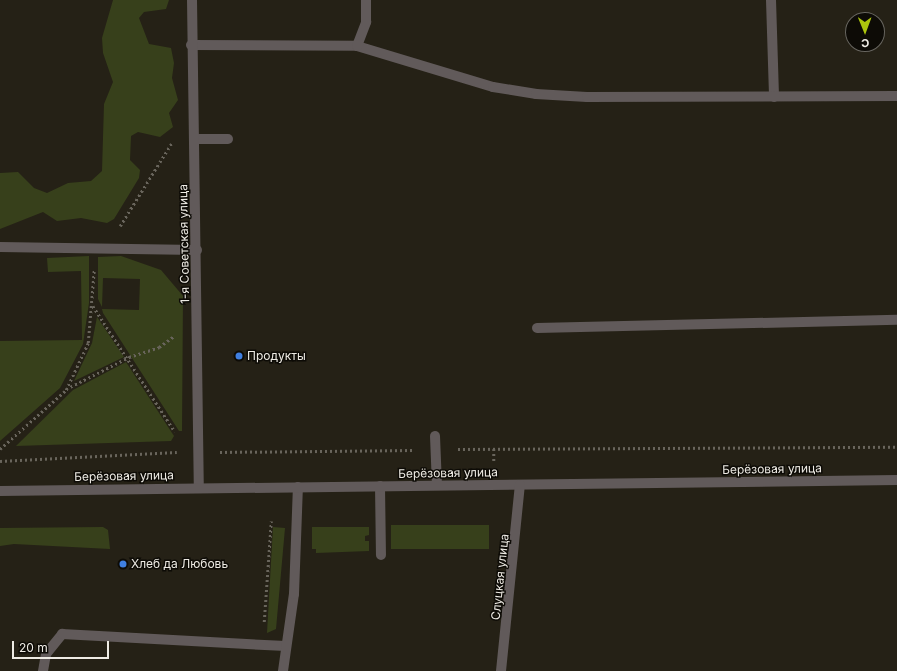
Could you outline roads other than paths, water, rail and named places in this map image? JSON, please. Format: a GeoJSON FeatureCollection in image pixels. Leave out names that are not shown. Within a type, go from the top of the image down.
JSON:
{"type":"FeatureCollection","features":[{"type":"Feature","properties":{"kind":"street","name":"1-я Советская улица"},"geometry":{"type":"LineString","coordinates":[[192,0],[191,45],[195,137],[199,488]]}},
{"type":"Feature","properties":{"kind":"street"},"geometry":{"type":"LineString","coordinates":[[358,46],[366,22],[366,0]]}},
{"type":"Feature","properties":{"kind":"street"},"geometry":{"type":"LineString","coordinates":[[772,0],[774,97]]}},
{"type":"Feature","properties":{"kind":"street"},"geometry":{"type":"LineString","coordinates":[[191,45],[358,46],[492,87],[536,94],[774,97],[897,96]]}},
{"type":"Feature","properties":{"kind":"street"},"geometry":{"type":"LineString","coordinates":[[195,137],[228,139]]}},
{"type":"Feature","properties":{"kind":"street"},"geometry":{"type":"LineString","coordinates":[[0,247],[95,247],[197,250]]}},
{"type":"Feature","properties":{"kind":"street"},"geometry":{"type":"LineString","coordinates":[[537,328],[897,320]]}},
{"type":"Feature","properties":{"kind":"street"},"geometry":{"type":"LineString","coordinates":[[435,436],[437,486]]}},
{"type":"Feature","properties":{"kind":"street","name":"Берёзовая улица"},"geometry":{"type":"LineString","coordinates":[[0,491],[897,480]]}},
{"type":"Feature","properties":{"kind":"street","name":"Слуцкая улица"},"geometry":{"type":"LineString","coordinates":[[501,671],[520,485]]}},
{"type":"Feature","properties":{"kind":"street"},"geometry":{"type":"LineString","coordinates":[[380,486],[382,555]]}},
{"type":"Feature","properties":{"kind":"street"},"geometry":{"type":"LineString","coordinates":[[283,671],[294,594],[298,487]]}},
{"type":"Feature","properties":{"kind":"street"},"geometry":{"type":"LineString","coordinates":[[42,671],[46,654],[62,634],[286,646]]}},
{"type":"Feature","properties":{"kind":"place","name":"Продукты"},"geometry":{"type":"Point","coordinates":[239,356]}},
{"type":"Feature","properties":{"kind":"place","name":"Хлеб да Любовь"},"geometry":{"type":"Point","coordinates":[123,564]}}]}
